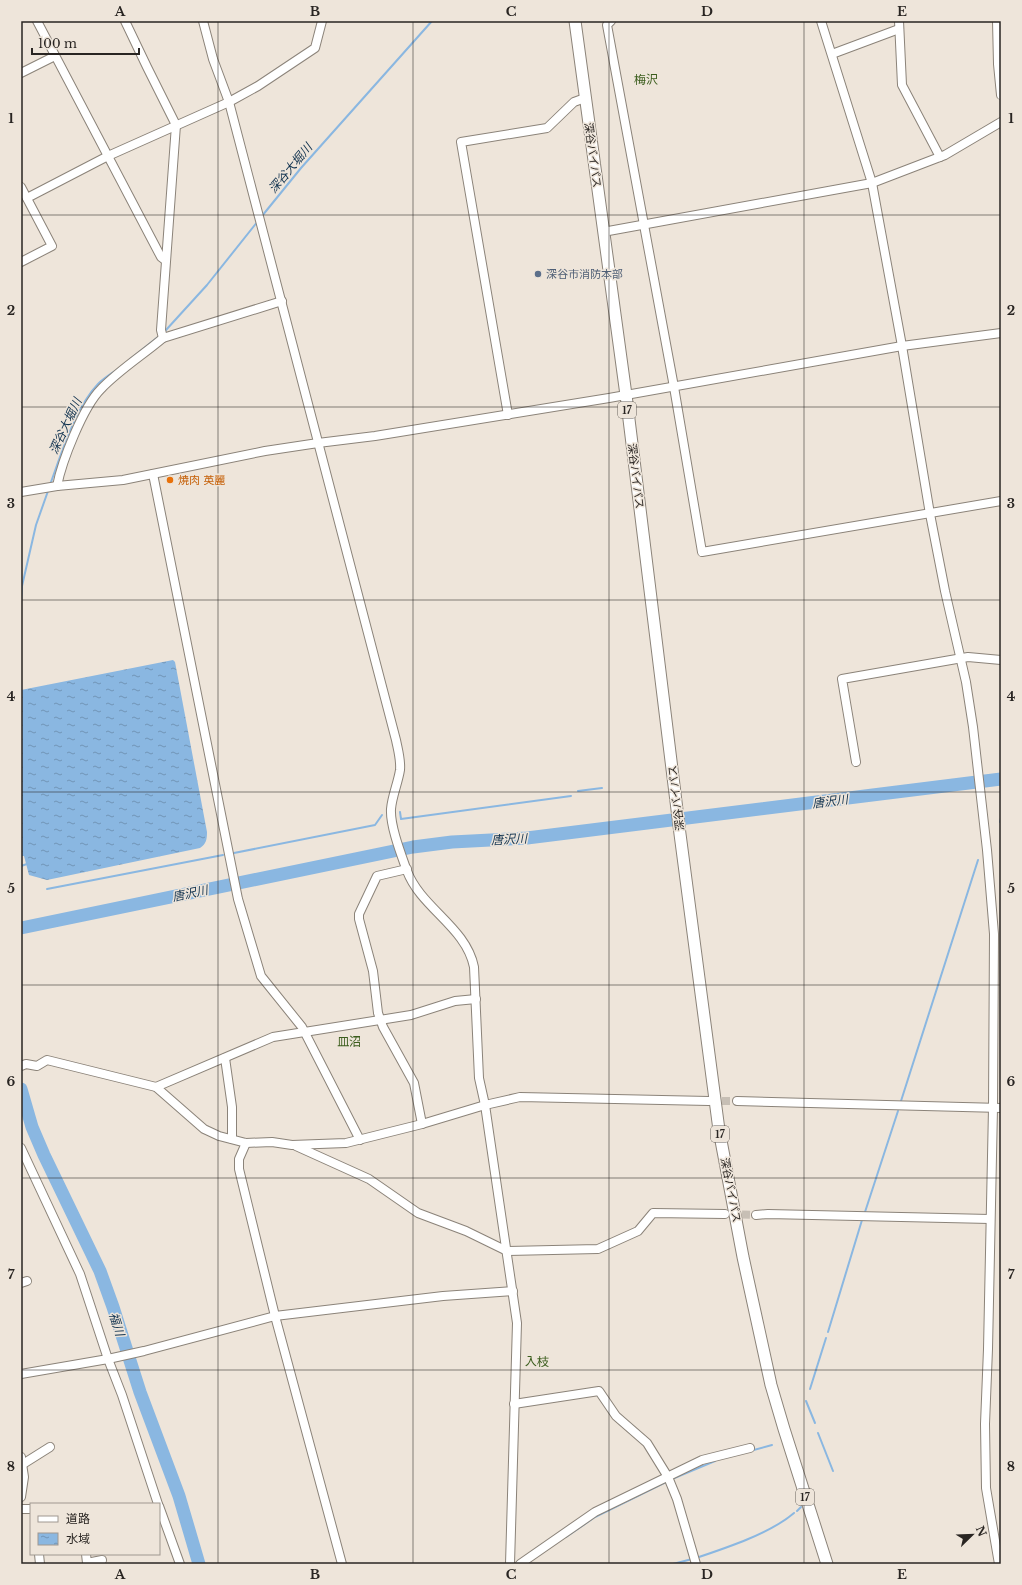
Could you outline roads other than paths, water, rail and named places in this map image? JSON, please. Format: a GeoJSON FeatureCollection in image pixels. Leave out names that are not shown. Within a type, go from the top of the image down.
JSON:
{"type":"FeatureCollection","features":[{"type":"Feature","properties":{"kind":"highway","name":"深谷バイパス"},"geometry":{"type":"LineString","coordinates":[[575,21],[626,395],[680,834],[719,1130],[743,1256],[771,1385],[827,1564]]}},
{"type":"Feature","properties":{"kind":"street"},"geometry":{"type":"LineString","coordinates":[[47,21],[38,23],[161,257],[165,260]]}},
{"type":"Feature","properties":{"kind":"street"},"geometry":{"type":"LineString","coordinates":[[126,21],[146,67],[176,125],[165,260],[161,330],[163,338]]}},
{"type":"Feature","properties":{"kind":"street"},"geometry":{"type":"LineString","coordinates":[[203,21],[213,59],[229,102],[400,758],[400,770],[391,808],[392,823],[406,868],[417,890],[455,932],[468,949],[474,967],[479,1078],[485,1105],[517,1323],[510,1564]]}},
{"type":"Feature","properties":{"kind":"street"},"geometry":{"type":"LineString","coordinates":[[27,198],[108,156],[229,102],[258,86],[315,48],[322,21]]}},
{"type":"Feature","properties":{"kind":"street"},"geometry":{"type":"LineString","coordinates":[[611,21],[608,25],[674,387],[702,552],[1001,501]]}},
{"type":"Feature","properties":{"kind":"street"},"geometry":{"type":"LineString","coordinates":[[821,21],[872,183],[902,346],[930,514],[971,710],[989,866],[994,934],[997,1108],[990,1219],[985,1424],[986,1488],[999,1564]]}},
{"type":"Feature","properties":{"kind":"street"},"geometry":{"type":"LineString","coordinates":[[997,21],[998,64],[1001,95]]}},
{"type":"Feature","properties":{"kind":"street"},"geometry":{"type":"LineString","coordinates":[[832,54],[899,25],[902,85],[940,157]]}},
{"type":"Feature","properties":{"kind":"street"},"geometry":{"type":"LineString","coordinates":[[21,73],[55,56]]}},
{"type":"Feature","properties":{"kind":"street"},"geometry":{"type":"LineString","coordinates":[[508,415],[461,142],[547,128],[574,102],[585,98]]}},
{"type":"Feature","properties":{"kind":"street"},"geometry":{"type":"LineString","coordinates":[[603,232],[872,183],[940,157],[1001,122]]}},
{"type":"Feature","properties":{"kind":"street"},"geometry":{"type":"LineString","coordinates":[[21,187],[52,246],[21,262]]}},
{"type":"Feature","properties":{"kind":"street"},"geometry":{"type":"LineString","coordinates":[[57,486],[75,434],[96,395],[106,384],[163,338],[282,301]]}},
{"type":"Feature","properties":{"kind":"street"},"geometry":{"type":"LineString","coordinates":[[21,492],[57,486],[102,483],[265,451],[376,436],[508,415],[902,346],[1001,334]]}},
{"type":"Feature","properties":{"kind":"street"},"geometry":{"type":"LineString","coordinates":[[153,474],[238,899],[261,976],[304,1032],[360,1140]]}},
{"type":"Feature","properties":{"kind":"street"},"geometry":{"type":"LineString","coordinates":[[856,762],[842,679],[968,657],[1001,660]]}},
{"type":"Feature","properties":{"kind":"street"},"geometry":{"type":"LineString","coordinates":[[406,868],[377,876],[359,914],[359,919],[374,971],[378,1013],[414,1083],[422,1124]]}},
{"type":"Feature","properties":{"kind":"street"},"geometry":{"type":"LineString","coordinates":[[156,1087],[273,1037],[417,1014],[451,1002],[476,999]]}},
{"type":"Feature","properties":{"kind":"street"},"geometry":{"type":"LineString","coordinates":[[225,1058],[232,1107],[232,1139]]}},
{"type":"Feature","properties":{"kind":"street"},"geometry":{"type":"LineString","coordinates":[[24,1065],[37,1066],[47,1060],[156,1087],[204,1129],[219,1136],[246,1142],[272,1142],[292,1145],[346,1143],[422,1124],[485,1105],[520,1097],[709,1101]]}},
{"type":"Feature","properties":{"kind":"street"},"geometry":{"type":"LineString","coordinates":[[737,1102],[997,1108]]}},
{"type":"Feature","properties":{"kind":"street"},"geometry":{"type":"LineString","coordinates":[[246,1142],[239,1159],[238,1169],[275,1316],[342,1564]]}},
{"type":"Feature","properties":{"kind":"street"},"geometry":{"type":"LineString","coordinates":[[292,1145],[309,1151],[369,1179],[418,1213],[466,1231],[507,1251],[598,1249],[638,1231],[653,1213],[725,1214]]}},
{"type":"Feature","properties":{"kind":"street"},"geometry":{"type":"LineString","coordinates":[[21,1148],[80,1274],[158,1503]]}},
{"type":"Feature","properties":{"kind":"street"},"geometry":{"type":"LineString","coordinates":[[756,1215],[776,1214],[990,1219]]}},
{"type":"Feature","properties":{"kind":"street"},"geometry":{"type":"LineString","coordinates":[[21,1374],[110,1359],[275,1316],[443,1296],[513,1291]]}},
{"type":"Feature","properties":{"kind":"street"},"geometry":{"type":"LineString","coordinates":[[514,1404],[599,1391],[616,1416],[647,1443],[668,1477],[677,1499],[696,1564]]}},
{"type":"Feature","properties":{"kind":"street"},"geometry":{"type":"LineString","coordinates":[[21,1497],[24,1477],[22,1461],[50,1447]]}},
{"type":"Feature","properties":{"kind":"street"},"geometry":{"type":"LineString","coordinates":[[520,1564],[595,1512],[702,1460],[750,1448]]}},
{"type":"Feature","properties":{"kind":"street"},"geometry":{"type":"LineString","coordinates":[[160,1508],[180,1564]]}},
{"type":"Feature","properties":{"kind":"street"},"geometry":{"type":"LineString","coordinates":[[86,1555],[87,1563],[102,1560]]}},
{"type":"Feature","properties":{"kind":"water"},"geometry":{"type":"Polygon","coordinates":[[[173,660],[175,662],[207,832],[204,845],[200,848],[47,880],[29,875],[24,856],[21,856],[21,690],[173,660]]]}},
{"type":"Feature","properties":{"kind":"waterway","name":"深谷大堀川"},"geometry":{"type":"LineString","coordinates":[[262,216],[301,168],[432,21]]}},
{"type":"Feature","properties":{"kind":"waterway","name":"深谷大堀川"},"geometry":{"type":"LineString","coordinates":[[166,330],[207,285],[258,221]]}},
{"type":"Feature","properties":{"kind":"waterway","name":"深谷大堀川"},"geometry":{"type":"LineString","coordinates":[[129,360],[158,337]]}},
{"type":"Feature","properties":{"kind":"waterway","name":"深谷大堀川"},"geometry":{"type":"LineString","coordinates":[[51,482],[70,430],[83,405],[98,384],[118,369]]}},
{"type":"Feature","properties":{"kind":"waterway","name":"深谷大堀川"},"geometry":{"type":"LineString","coordinates":[[21,603],[22,586],[36,525],[48,491]]}},
{"type":"Feature","properties":{"kind":"waterway","name":"唐沢川"},"geometry":{"type":"LineString","coordinates":[[21,928],[413,847],[452,842],[527,838],[1001,779]]}},
{"type":"Feature","properties":{"kind":"waterway"},"geometry":{"type":"LineString","coordinates":[[578,791],[602,788]]}},
{"type":"Feature","properties":{"kind":"waterway"},"geometry":{"type":"LineString","coordinates":[[400,812],[401,819],[571,796]]}},
{"type":"Feature","properties":{"kind":"waterway"},"geometry":{"type":"LineString","coordinates":[[234,853],[375,825],[382,815]]}},
{"type":"Feature","properties":{"kind":"waterway"},"geometry":{"type":"LineString","coordinates":[[1000,822],[1001,818]]}},
{"type":"Feature","properties":{"kind":"waterway"},"geometry":{"type":"LineString","coordinates":[[47,889],[223,855]]}},
{"type":"Feature","properties":{"kind":"waterway"},"geometry":{"type":"LineString","coordinates":[[901,1101],[978,860]]}},
{"type":"Feature","properties":{"kind":"waterway"},"geometry":{"type":"LineString","coordinates":[[21,866],[27,864]]}},
{"type":"Feature","properties":{"kind":"waterway","name":"福川"},"geometry":{"type":"LineString","coordinates":[[21,1089],[32,1127],[44,1155],[100,1271],[140,1392],[179,1496],[199,1564]]}},
{"type":"Feature","properties":{"kind":"waterway"},"geometry":{"type":"LineString","coordinates":[[865,1212],[898,1111]]}},
{"type":"Feature","properties":{"kind":"waterway"},"geometry":{"type":"LineString","coordinates":[[828,1332],[862,1220]]}},
{"type":"Feature","properties":{"kind":"waterway"},"geometry":{"type":"LineString","coordinates":[[810,1389],[826,1338]]}},
{"type":"Feature","properties":{"kind":"waterway"},"geometry":{"type":"LineString","coordinates":[[806,1401],[815,1423]]}},
{"type":"Feature","properties":{"kind":"waterway"},"geometry":{"type":"LineString","coordinates":[[818,1433],[833,1471]]}},
{"type":"Feature","properties":{"kind":"waterway"},"geometry":{"type":"LineString","coordinates":[[750,1451],[772,1445]]}},
{"type":"Feature","properties":{"kind":"waterway"},"geometry":{"type":"LineString","coordinates":[[672,1479],[715,1461]]}},
{"type":"Feature","properties":{"kind":"waterway"},"geometry":{"type":"LineString","coordinates":[[566,1537],[595,1517],[668,1481]]}},
{"type":"Feature","properties":{"kind":"waterway"},"geometry":{"type":"LineString","coordinates":[[797,1511],[801,1507]]}},
{"type":"Feature","properties":{"kind":"waterway"},"geometry":{"type":"LineString","coordinates":[[696,1558],[734,1545],[761,1533],[794,1513]]}},
{"type":"Feature","properties":{"kind":"waterway"},"geometry":{"type":"LineString","coordinates":[[673,1564],[692,1559]]}},
{"type":"Feature","properties":{"kind":"tunnel"},"geometry":{"type":"LineString","coordinates":[[710,1101],[737,1101]]}},
{"type":"Feature","properties":{"kind":"tunnel"},"geometry":{"type":"LineString","coordinates":[[730,1214],[756,1215]]}},
{"type":"Feature","properties":{"kind":"place","name":"深谷市消防本部"},"geometry":{"type":"Point","coordinates":[538,274]}},
{"type":"Feature","properties":{"kind":"place","name":"焼肉 英麗"},"geometry":{"type":"Point","coordinates":[170,480]}},
{"type":"Feature","properties":{"kind":"district","name":"梅沢"},"geometry":{"type":"Point","coordinates":[646,79]}},
{"type":"Feature","properties":{"kind":"district","name":"皿沼"},"geometry":{"type":"Point","coordinates":[349,1041]}},
{"type":"Feature","properties":{"kind":"district","name":"入枝"},"geometry":{"type":"Point","coordinates":[537,1361]}}]}
